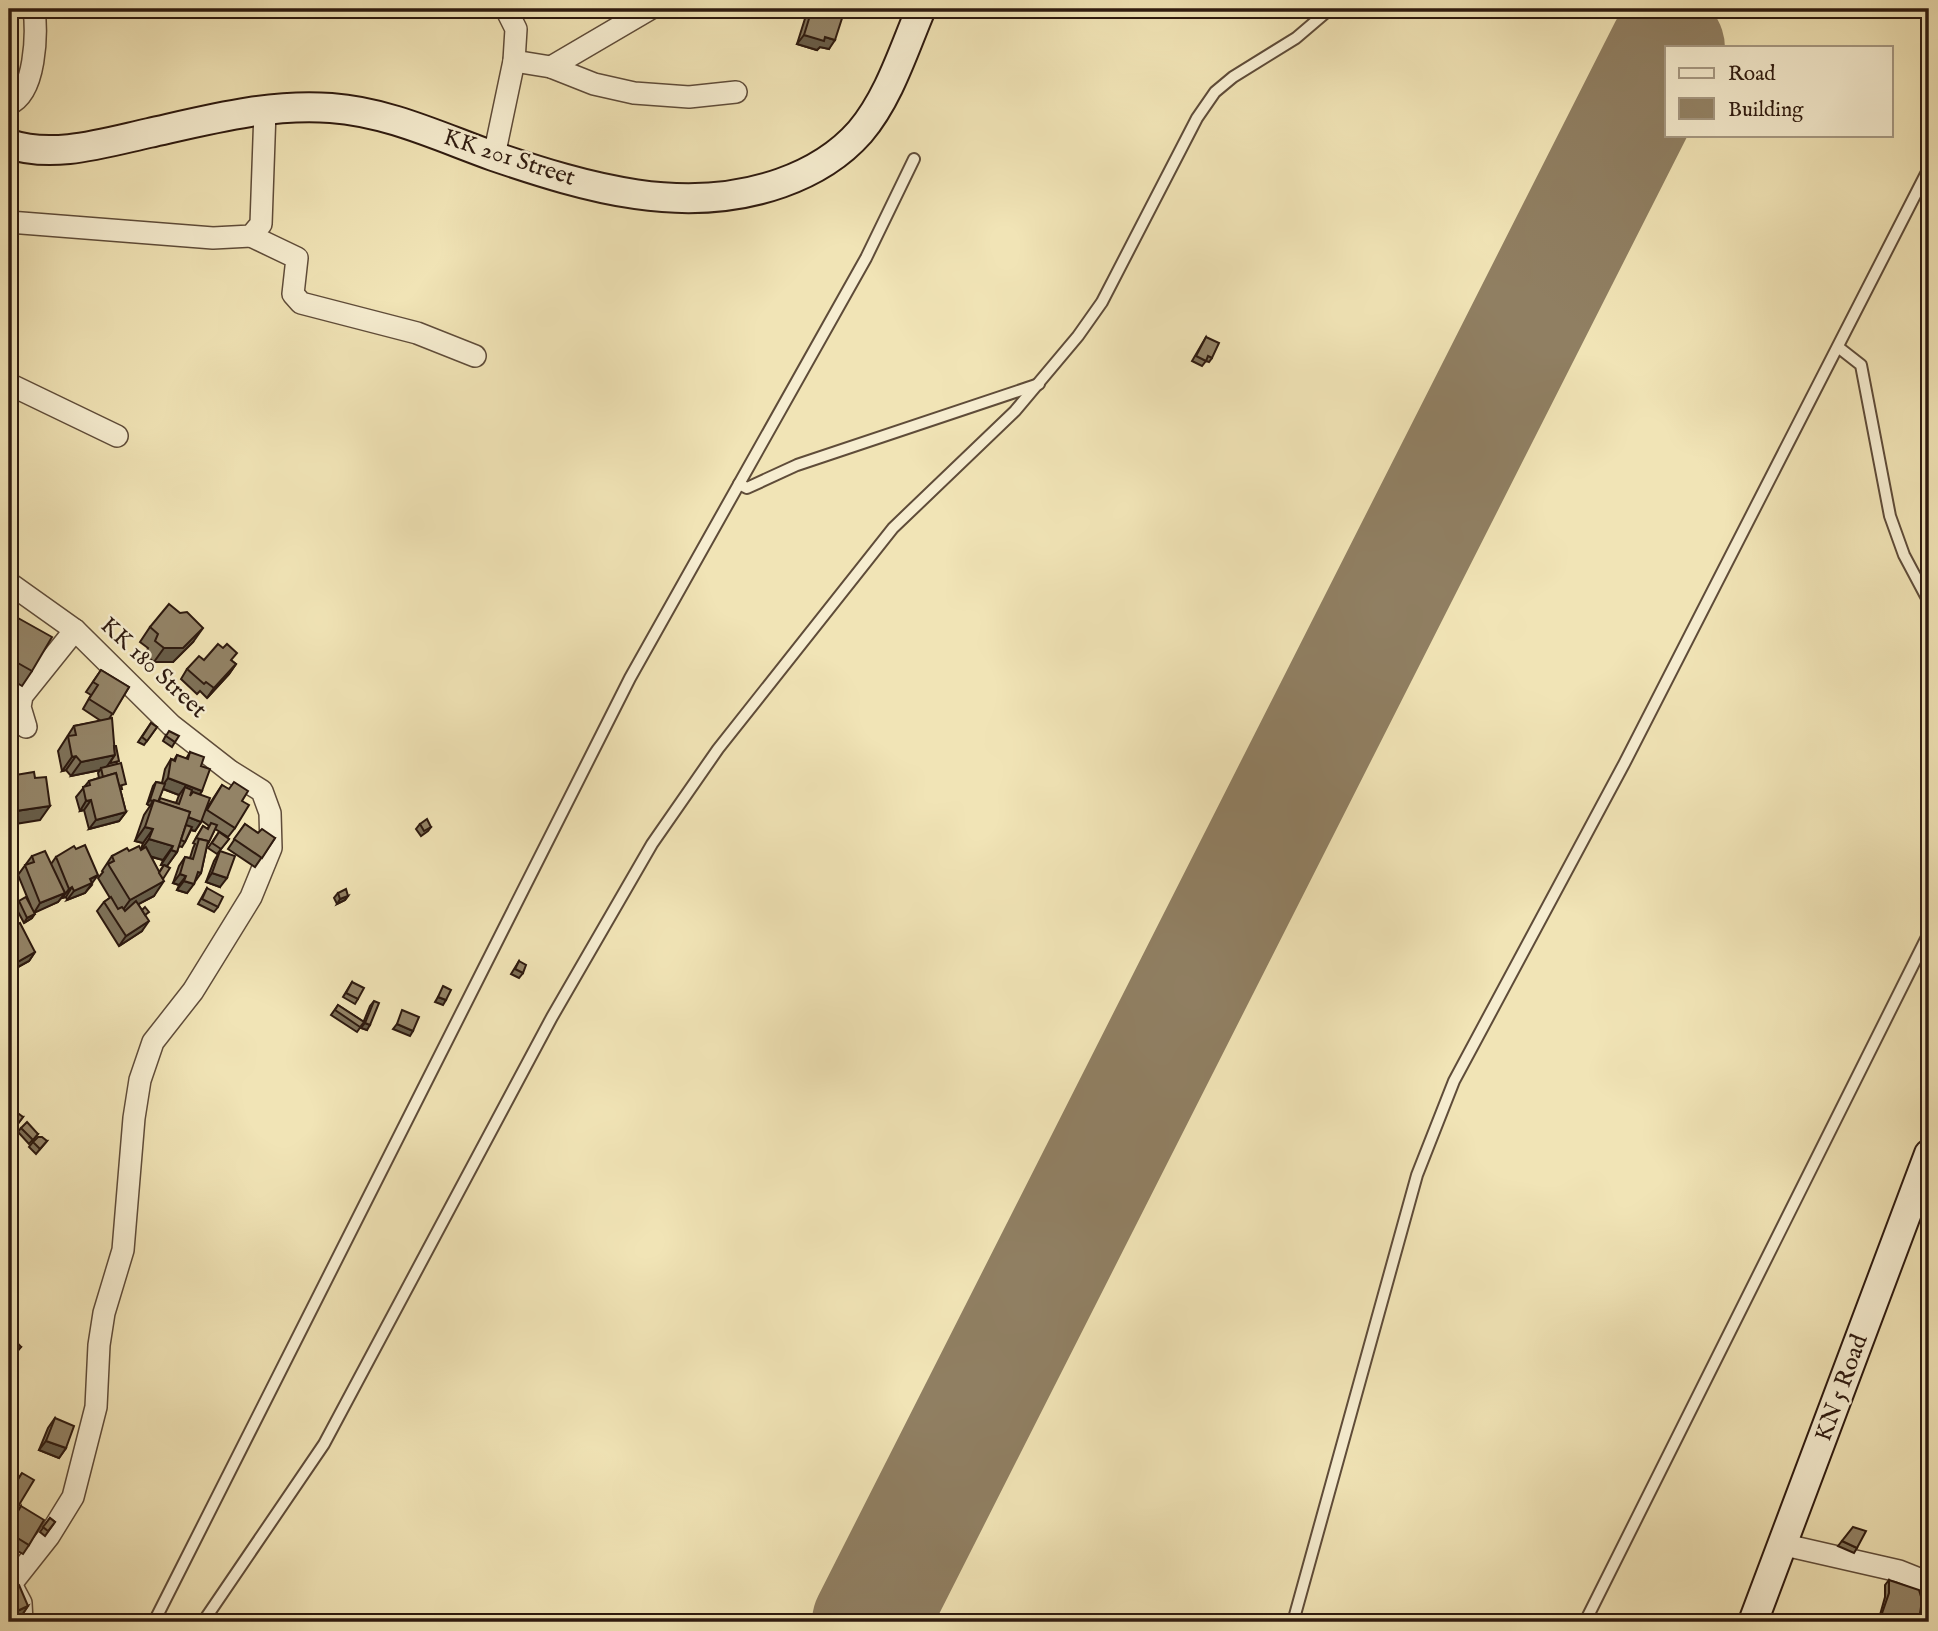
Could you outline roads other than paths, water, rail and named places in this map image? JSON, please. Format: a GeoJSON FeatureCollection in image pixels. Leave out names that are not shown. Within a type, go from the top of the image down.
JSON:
{"type":"FeatureCollection","features":[{"type":"Feature","properties":{"kind":"main road","name":"KK 201 Street"},"geometry":{"type":"LineString","coordinates":[[9,144],[28,150],[89,147],[265,111],[331,108],[394,119],[494,156],[590,184],[660,198],[700,200],[739,196],[813,172],[860,131],[879,102],[921,9]]}},
{"type":"Feature","properties":{"kind":"main road","name":"KN 5 Road"},"geometry":{"type":"LineString","coordinates":[[1754,1622],[1929,1154]]}},
{"type":"Feature","properties":{"kind":"street"},"geometry":{"type":"LineString","coordinates":[[9,104],[20,97],[30,72],[36,31],[34,9]]}},
{"type":"Feature","properties":{"kind":"street"},"geometry":{"type":"LineString","coordinates":[[494,156],[514,61],[516,29],[506,9]]}},
{"type":"Feature","properties":{"kind":"street"},"geometry":{"type":"LineString","coordinates":[[551,67],[650,9]]}},
{"type":"Feature","properties":{"kind":"street"},"geometry":{"type":"LineString","coordinates":[[514,61],[551,67],[594,84],[635,93],[689,97],[736,92]]}},
{"type":"Feature","properties":{"kind":"street"},"geometry":{"type":"LineString","coordinates":[[251,236],[261,224],[265,111]]}},
{"type":"Feature","properties":{"kind":"street"},"geometry":{"type":"LineString","coordinates":[[9,222],[213,238],[251,236],[297,258],[293,295],[301,303],[417,333],[475,356]]}},
{"type":"Feature","properties":{"kind":"street"},"geometry":{"type":"LineString","coordinates":[[9,384],[117,436]]}},
{"type":"Feature","properties":{"kind":"street","name":"KK 180 Street"},"geometry":{"type":"LineString","coordinates":[[9,583],[75,630],[171,725],[230,771],[262,791],[270,813],[271,848],[251,897],[193,991],[153,1042],[140,1080],[123,1250],[104,1313],[99,1345],[96,1407],[73,1497],[49,1536],[10,1583]]}},
{"type":"Feature","properties":{"kind":"street"},"geometry":{"type":"LineString","coordinates":[[26,727],[20,707],[22,696],[75,630]]}},
{"type":"Feature","properties":{"kind":"street"},"geometry":{"type":"LineString","coordinates":[[1785,1545],[1899,1571],[1929,1583]]}},
{"type":"Feature","properties":{"kind":"street"},"geometry":{"type":"LineString","coordinates":[[10,1583],[21,1602],[22,1622]]}},
{"type":"Feature","properties":{"kind":"lane"},"geometry":{"type":"LineString","coordinates":[[203,1622],[324,1444],[552,1017],[652,844],[686,792],[893,528],[1040,384],[1102,302],[1197,118],[1215,92],[1296,38],[1330,9]]}},
{"type":"Feature","properties":{"kind":"lane"},"geometry":{"type":"LineString","coordinates":[[154,1622],[630,678],[866,258],[914,159]]}},
{"type":"Feature","properties":{"kind":"lane"},"geometry":{"type":"LineString","coordinates":[[1293,1622],[1417,1175],[1454,1081],[1624,764],[1929,168]]}},
{"type":"Feature","properties":{"kind":"lane"},"geometry":{"type":"LineString","coordinates":[[1838,347],[1861,365],[1889,516],[1928,598]]}},
{"type":"Feature","properties":{"kind":"lane"},"geometry":{"type":"LineString","coordinates":[[739,484],[747,488],[797,465],[1040,384]]}},
{"type":"Feature","properties":{"kind":"lane"},"geometry":{"type":"LineString","coordinates":[[1585,1622],[1929,933]]}}]}
